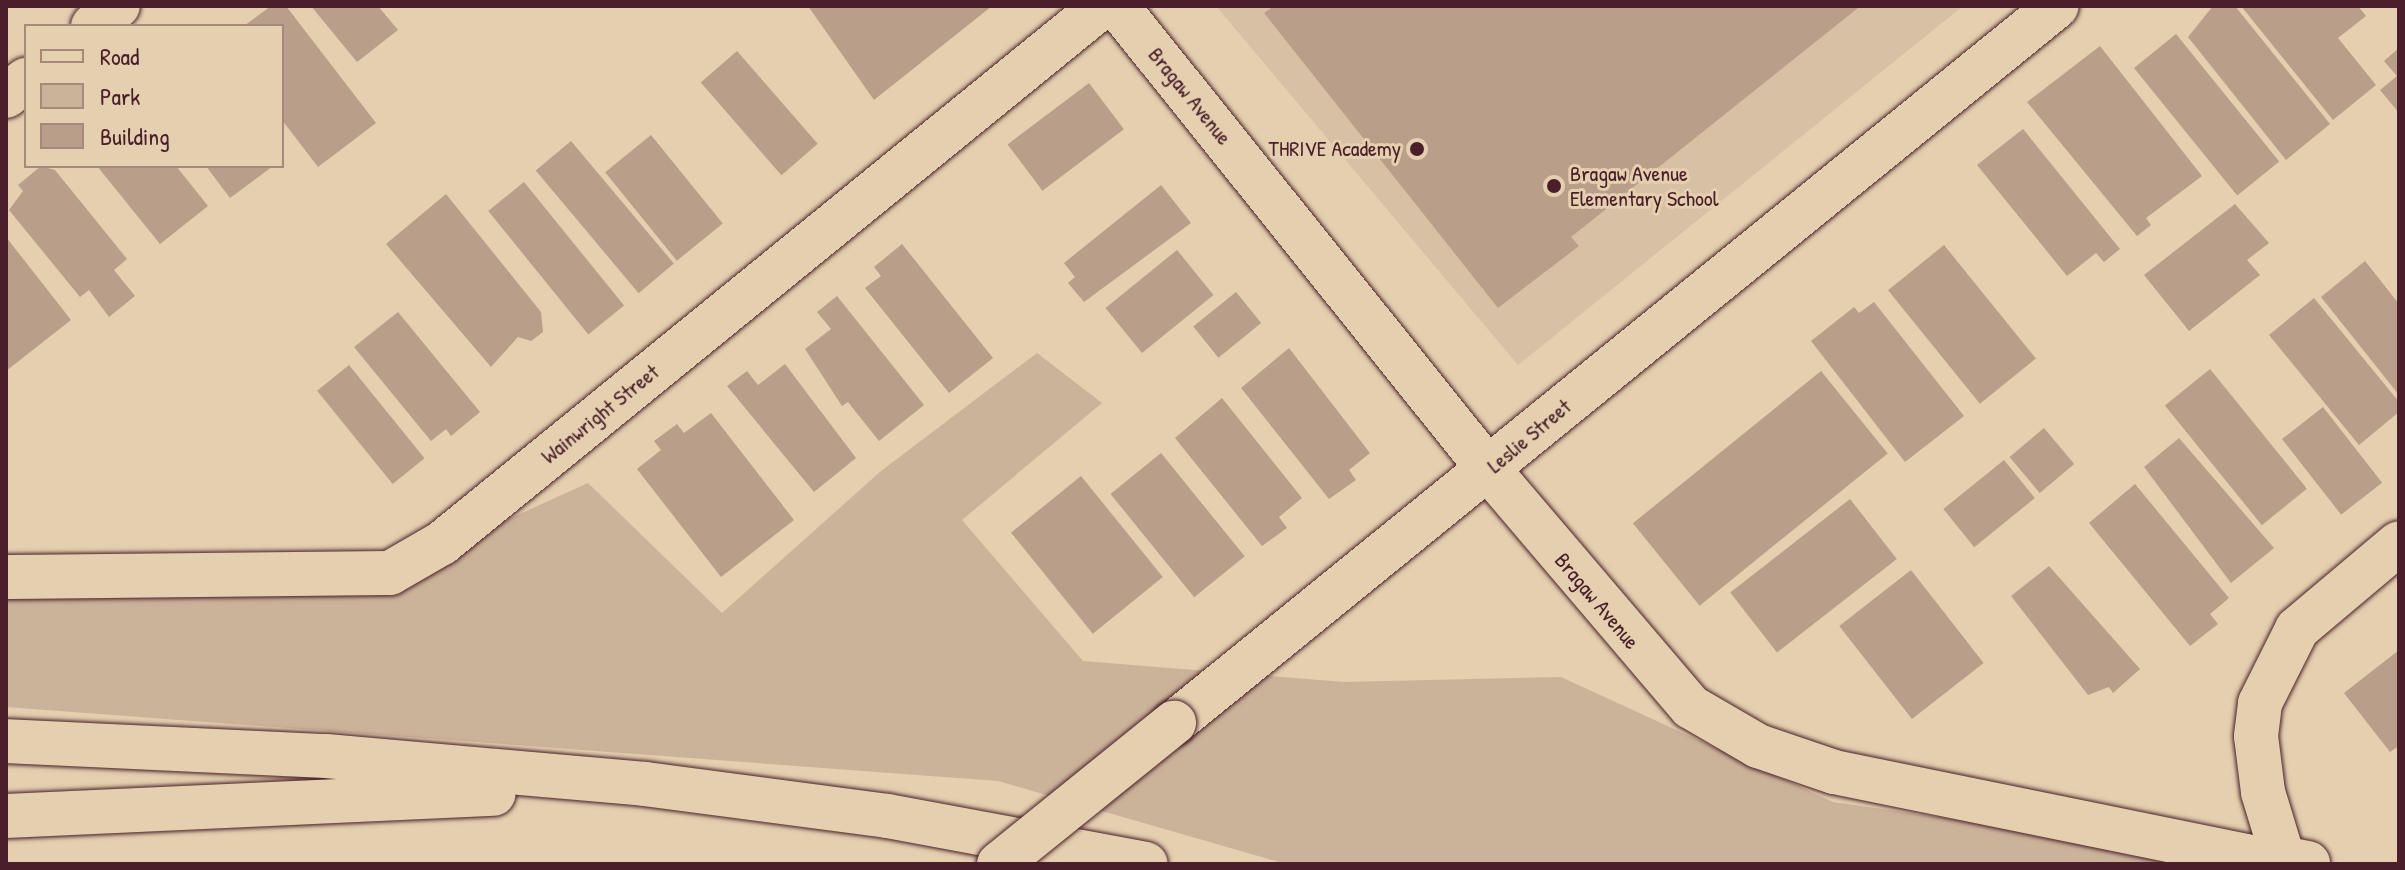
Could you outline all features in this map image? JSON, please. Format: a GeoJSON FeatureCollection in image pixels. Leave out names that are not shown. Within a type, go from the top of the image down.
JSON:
{"type":"FeatureCollection","features":[{"type":"Feature","properties":{"kind":"main road"},"geometry":{"type":"LineString","coordinates":[[96,24],[118,6]]}},
{"type":"Feature","properties":{"kind":"main road","name":"Wainwright Street"},"geometry":{"type":"LineString","coordinates":[[6,577],[390,573],[442,543],[1102,6]]}},
{"type":"Feature","properties":{"kind":"main road","name":"Bragaw Avenue"},"geometry":{"type":"LineString","coordinates":[[1117,6],[1489,470],[1661,678],[1746,741],[1834,772],[2293,862]]}},
{"type":"Feature","properties":{"kind":"main road","name":"Leslie Street"},"geometry":{"type":"LineString","coordinates":[[999,864],[1489,470],[2057,6]]}},
{"type":"Feature","properties":{"kind":"main road"},"geometry":{"type":"LineString","coordinates":[[6,96],[24,82]]}},
{"type":"Feature","properties":{"kind":"main road"},"geometry":{"type":"LineString","coordinates":[[2293,862],[2258,765],[2269,676],[2297,629],[2399,543]]}},
{"type":"Feature","properties":{"kind":"main road"},"geometry":{"type":"LineString","coordinates":[[6,741],[326,756],[797,803],[1146,864]]}},
{"type":"Feature","properties":{"kind":"main road"},"geometry":{"type":"LineString","coordinates":[[6,816],[454,795],[797,803]]}},
{"type":"Feature","properties":{"kind":"shaded area","name":"Bragaw Avenue Elementary School"},"geometry":{"type":"Polygon","coordinates":[[[1216,6],[1963,6],[1518,365],[1216,6]]]}},
{"type":"Feature","properties":{"kind":"green space"},"geometry":{"type":"Polygon","coordinates":[[[1037,353],[1102,403],[962,520],[1083,661],[1344,682],[1561,677],[1833,802],[2267,864],[1286,864],[998,781],[6,707],[6,577],[390,573],[588,483],[722,613],[881,471],[1037,353]]]}},
{"type":"Feature","properties":{"kind":"building"},"geometry":{"type":"Polygon","coordinates":[[[271,6],[286,6],[376,123],[318,167],[284,123],[284,24],[247,24],[271,6]]]}},
{"type":"Feature","properties":{"kind":"building"},"geometry":{"type":"Polygon","coordinates":[[[311,6],[378,6],[398,30],[357,62],[311,6]]]}},
{"type":"Feature","properties":{"kind":"building"},"geometry":{"type":"Polygon","coordinates":[[[808,6],[992,6],[874,100],[808,6]]]}},
{"type":"Feature","properties":{"kind":"building","name":"Bragaw Avenue Elementary School"},"geometry":{"type":"Polygon","coordinates":[[[1274,6],[1858,8],[1571,237],[1579,246],[1498,308],[1264,13],[1274,6]]]}},
{"type":"Feature","properties":{"kind":"building"},"geometry":{"type":"Polygon","coordinates":[[[2213,6],[2235,6],[2330,124],[2286,160],[2188,37],[2213,6]]]}},
{"type":"Feature","properties":{"kind":"building"},"geometry":{"type":"Polygon","coordinates":[[[2241,6],[2358,6],[2366,16],[2338,38],[2376,85],[2333,120],[2241,6]]]}},
{"type":"Feature","properties":{"kind":"building"},"geometry":{"type":"Polygon","coordinates":[[[2176,34],[2279,161],[2237,195],[2134,68],[2176,34]]]}},
{"type":"Feature","properties":{"kind":"building"},"geometry":{"type":"Polygon","coordinates":[[[2100,46],[2202,176],[2146,218],[2151,225],[2137,236],[2027,102],[2100,46]]]}},
{"type":"Feature","properties":{"kind":"building"},"geometry":{"type":"Polygon","coordinates":[[[2399,48],[2399,113],[2380,90],[2397,76],[2384,61],[2399,48]]]}},
{"type":"Feature","properties":{"kind":"building"},"geometry":{"type":"Polygon","coordinates":[[[737,51],[818,144],[781,175],[701,82],[737,51]]]}},
{"type":"Feature","properties":{"kind":"building"},"geometry":{"type":"Polygon","coordinates":[[[1089,83],[1124,129],[1042,191],[1008,144],[1089,83]]]}},
{"type":"Feature","properties":{"kind":"building"},"geometry":{"type":"Polygon","coordinates":[[[2023,129],[2120,249],[2104,262],[2096,253],[2067,276],[1977,165],[2023,129]]]}},
{"type":"Feature","properties":{"kind":"building"},"geometry":{"type":"Polygon","coordinates":[[[651,135],[723,224],[677,261],[605,172],[651,135]]]}},
{"type":"Feature","properties":{"kind":"building"},"geometry":{"type":"Polygon","coordinates":[[[571,141],[674,264],[639,293],[536,171],[571,141]]]}},
{"type":"Feature","properties":{"kind":"building"},"geometry":{"type":"Polygon","coordinates":[[[39,168],[55,170],[127,259],[114,270],[135,296],[109,317],[89,290],[80,297],[9,210],[23,191],[18,185],[39,168]]]}},
{"type":"Feature","properties":{"kind":"building"},"geometry":{"type":"Polygon","coordinates":[[[99,168],[178,168],[208,206],[160,244],[99,168]]]}},
{"type":"Feature","properties":{"kind":"building"},"geometry":{"type":"Polygon","coordinates":[[[208,168],[270,168],[230,198],[208,168]]]}},
{"type":"Feature","properties":{"kind":"building"},"geometry":{"type":"Polygon","coordinates":[[[524,182],[624,306],[588,335],[488,211],[524,182]]]}},
{"type":"Feature","properties":{"kind":"building"},"geometry":{"type":"Polygon","coordinates":[[[1161,185],[1191,223],[1084,302],[1068,283],[1075,277],[1064,263],[1161,185]]]}},
{"type":"Feature","properties":{"kind":"building"},"geometry":{"type":"Polygon","coordinates":[[[446,194],[541,312],[543,332],[531,341],[518,337],[491,367],[386,244],[446,194]]]}},
{"type":"Feature","properties":{"kind":"building"},"geometry":{"type":"Polygon","coordinates":[[[2235,204],[2269,243],[2247,260],[2260,275],[2189,331],[2144,275],[2235,204]]]}},
{"type":"Feature","properties":{"kind":"building"},"geometry":{"type":"Polygon","coordinates":[[[6,237],[71,320],[6,371],[6,237]]]}},
{"type":"Feature","properties":{"kind":"building"},"geometry":{"type":"Polygon","coordinates":[[[902,244],[993,358],[949,393],[865,288],[881,276],[874,267],[902,244]]]}},
{"type":"Feature","properties":{"kind":"building"},"geometry":{"type":"Polygon","coordinates":[[[1944,245],[2036,358],[1980,404],[1888,290],[1944,245]]]}},
{"type":"Feature","properties":{"kind":"building"},"geometry":{"type":"Polygon","coordinates":[[[1177,250],[1214,295],[1142,353],[1106,308],[1177,250]]]}},
{"type":"Feature","properties":{"kind":"building"},"geometry":{"type":"Polygon","coordinates":[[[2365,261],[2399,304],[2399,395],[2321,297],[2365,261]]]}},
{"type":"Feature","properties":{"kind":"building"},"geometry":{"type":"Polygon","coordinates":[[[1236,292],[1261,323],[1218,358],[1193,327],[1236,292]]]}},
{"type":"Feature","properties":{"kind":"building"},"geometry":{"type":"Polygon","coordinates":[[[837,296],[924,405],[879,441],[848,402],[842,406],[805,349],[831,329],[817,312],[837,296]]]}},
{"type":"Feature","properties":{"kind":"building"},"geometry":{"type":"Polygon","coordinates":[[[2314,298],[2399,402],[2399,412],[2359,445],[2269,335],[2314,298]]]}},
{"type":"Feature","properties":{"kind":"building"},"geometry":{"type":"Polygon","coordinates":[[[1874,302],[1964,416],[1905,462],[1811,341],[1854,307],[1859,313],[1874,302]]]}},
{"type":"Feature","properties":{"kind":"building"},"geometry":{"type":"Polygon","coordinates":[[[398,312],[480,412],[451,436],[446,429],[431,441],[354,347],[398,312]]]}},
{"type":"Feature","properties":{"kind":"building"},"geometry":{"type":"Polygon","coordinates":[[[1289,348],[1370,453],[1349,470],[1356,480],[1329,499],[1241,388],[1289,348]]]}},
{"type":"Feature","properties":{"kind":"building"},"geometry":{"type":"Polygon","coordinates":[[[785,364],[856,458],[814,492],[727,386],[747,371],[758,385],[785,364]]]}},
{"type":"Feature","properties":{"kind":"building"},"geometry":{"type":"Polygon","coordinates":[[[349,365],[425,458],[393,484],[317,391],[349,365]]]}},
{"type":"Feature","properties":{"kind":"building"},"geometry":{"type":"Polygon","coordinates":[[[2210,369],[2307,489],[2262,525],[2165,406],[2210,369]]]}},
{"type":"Feature","properties":{"kind":"building"},"geometry":{"type":"Polygon","coordinates":[[[1821,371],[1888,453],[1700,606],[1633,523],[1821,371]]]}},
{"type":"Feature","properties":{"kind":"building"},"geometry":{"type":"Polygon","coordinates":[[[1222,398],[1302,498],[1279,517],[1287,528],[1262,546],[1175,438],[1222,398]]]}},
{"type":"Feature","properties":{"kind":"building"},"geometry":{"type":"Polygon","coordinates":[[[2323,407],[2382,483],[2341,515],[2282,439],[2323,407]]]}},
{"type":"Feature","properties":{"kind":"building"},"geometry":{"type":"Polygon","coordinates":[[[711,413],[794,520],[721,577],[637,469],[661,450],[654,441],[677,424],[684,433],[711,413]]]}},
{"type":"Feature","properties":{"kind":"building"},"geometry":{"type":"Polygon","coordinates":[[[2044,428],[2074,464],[2040,493],[2010,457],[2044,428]]]}},
{"type":"Feature","properties":{"kind":"building"},"geometry":{"type":"Polygon","coordinates":[[[2179,438],[2274,548],[2231,583],[2144,467],[2179,438]]]}},
{"type":"Feature","properties":{"kind":"building"},"geometry":{"type":"Polygon","coordinates":[[[1161,453],[1245,556],[1194,597],[1110,494],[1161,453]]]}},
{"type":"Feature","properties":{"kind":"building"},"geometry":{"type":"Polygon","coordinates":[[[2004,460],[2035,498],[1974,547],[1943,509],[2004,460]]]}},
{"type":"Feature","properties":{"kind":"building"},"geometry":{"type":"Polygon","coordinates":[[[1081,476],[1163,577],[1093,634],[1011,533],[1081,476]]]}},
{"type":"Feature","properties":{"kind":"building"},"geometry":{"type":"Polygon","coordinates":[[[2135,484],[2229,598],[2210,614],[2218,624],[2190,646],[2089,523],[2135,484]]]}},
{"type":"Feature","properties":{"kind":"building"},"geometry":{"type":"Polygon","coordinates":[[[1850,499],[1897,559],[1777,652],[1730,593],[1850,499]]]}},
{"type":"Feature","properties":{"kind":"building"},"geometry":{"type":"Polygon","coordinates":[[[2049,566],[2140,669],[2113,693],[2109,687],[2088,695],[2011,596],[2049,566]]]}},
{"type":"Feature","properties":{"kind":"building"},"geometry":{"type":"Polygon","coordinates":[[[1911,570],[1984,663],[1912,719],[1839,626],[1911,570]]]}},
{"type":"Feature","properties":{"kind":"building"},"geometry":{"type":"Polygon","coordinates":[[[2399,650],[2399,746],[2390,752],[2344,693],[2399,650]]]}},
{"type":"Feature","properties":{"kind":"place","name":"THRIVE Academy"},"geometry":{"type":"Point","coordinates":[1417,149]}},
{"type":"Feature","properties":{"kind":"place","name":"Bragaw Avenue Elementary School"},"geometry":{"type":"Point","coordinates":[1554,186]}}]}
